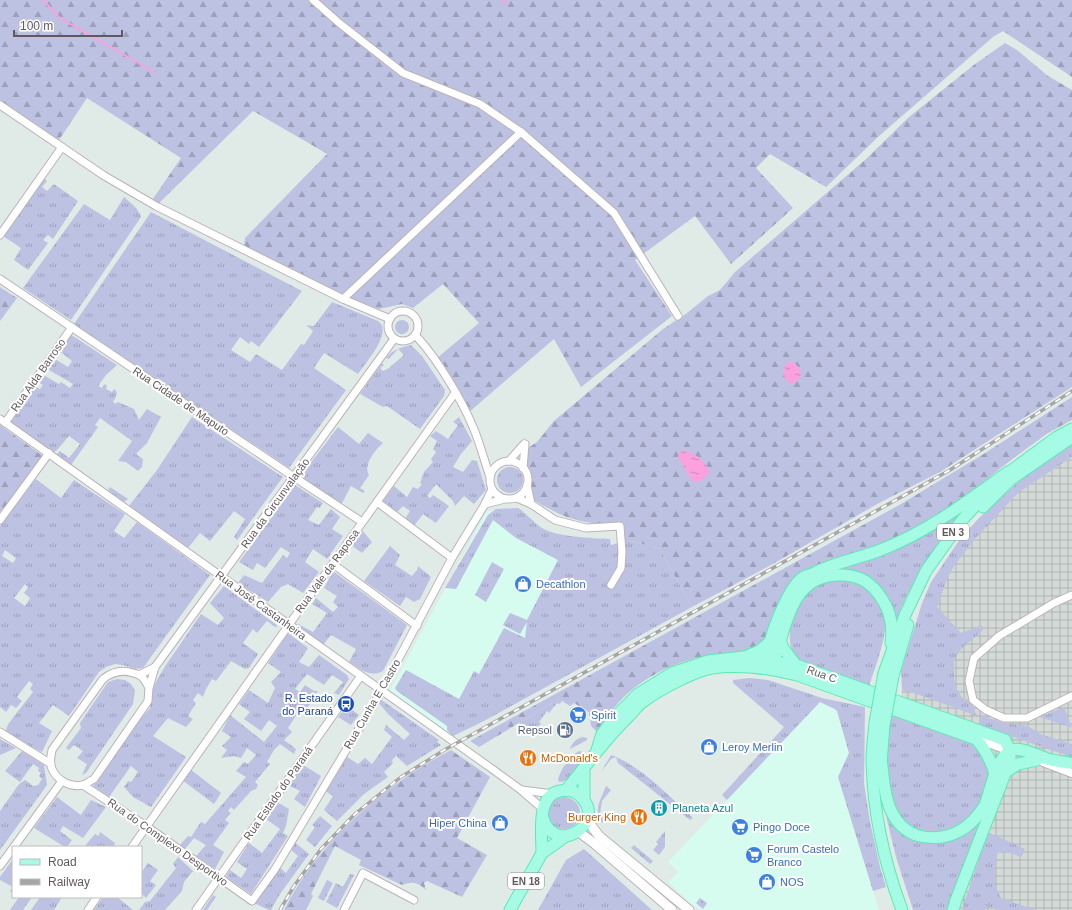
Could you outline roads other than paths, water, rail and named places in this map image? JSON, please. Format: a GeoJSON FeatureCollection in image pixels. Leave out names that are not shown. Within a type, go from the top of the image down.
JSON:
{"type":"FeatureCollection","features":[{"type":"Feature","properties":{"kind":"main road","name":"EN 3"},"geometry":{"type":"LineString","coordinates":[[902,910],[893,887],[881,838],[873,794],[872,758],[880,724],[888,675],[888,659],[905,615],[926,571],[962,519],[1008,472],[1057,437],[1072,429]]}},
{"type":"Feature","properties":{"kind":"main road","name":"EN 3"},"geometry":{"type":"LineString","coordinates":[[888,675],[911,615],[932,573],[968,522],[1010,480],[1072,437]]}},
{"type":"Feature","properties":{"kind":"main road"},"geometry":{"type":"LineString","coordinates":[[744,657],[759,651],[776,639],[785,601],[801,579],[826,566],[878,551],[918,533],[960,507],[1008,472]]}},
{"type":"Feature","properties":{"kind":"main road"},"geometry":{"type":"LineString","coordinates":[[777,670],[769,653],[793,604],[799,593],[807,584],[829,574],[855,576],[867,582],[876,589],[890,616],[892,628],[888,659]]}},
{"type":"Feature","properties":{"kind":"main road"},"geometry":{"type":"LineString","coordinates":[[776,639],[796,665]]}},
{"type":"Feature","properties":{"kind":"main road","name":"Rua C"},"geometry":{"type":"LineString","coordinates":[[597,750],[602,734],[614,718],[638,694],[672,672],[708,661],[744,657],[796,665],[1005,740]]}},
{"type":"Feature","properties":{"kind":"main road"},"geometry":{"type":"LineString","coordinates":[[711,668],[739,663],[757,663],[771,660]]}},
{"type":"Feature","properties":{"kind":"main road","name":"Rua C"},"geometry":{"type":"LineString","coordinates":[[566,790],[597,750],[643,701],[677,681],[711,668],[740,666],[777,670],[797,675],[976,739]]}},
{"type":"Feature","properties":{"kind":"main road","name":"EN 3"},"geometry":{"type":"LineString","coordinates":[[880,724],[881,790],[884,828],[898,886],[908,910]]}},
{"type":"Feature","properties":{"kind":"main road"},"geometry":{"type":"LineString","coordinates":[[976,739],[989,756],[995,774]]}},
{"type":"Feature","properties":{"kind":"main road"},"geometry":{"type":"LineString","coordinates":[[953,910],[1010,761],[1010,751],[1005,740]]}},
{"type":"Feature","properties":{"kind":"main road"},"geometry":{"type":"LineString","coordinates":[[881,757],[886,793],[892,813],[902,827],[917,836],[935,839],[956,834],[971,823],[984,807],[1002,758],[1010,751],[1021,750],[1071,766]]}},
{"type":"Feature","properties":{"kind":"main road"},"geometry":{"type":"LineString","coordinates":[[1006,772],[1018,764],[1037,760]]}},
{"type":"Feature","properties":{"kind":"main road"},"geometry":{"type":"LineString","coordinates":[[584,768],[584,800],[587,808],[587,820],[584,826],[578,832],[566,836],[560,836],[552,832],[546,826],[543,813],[546,801],[553,794],[566,790],[577,794],[584,800]]}},
{"type":"Feature","properties":{"kind":"main road","name":"EN 18"},"geometry":{"type":"LineString","coordinates":[[542,853],[543,813]]}},
{"type":"Feature","properties":{"kind":"main road"},"geometry":{"type":"LineString","coordinates":[[587,820],[599,836],[688,910]]}},
{"type":"Feature","properties":{"kind":"main road"},"geometry":{"type":"LineString","coordinates":[[578,832],[595,844],[672,910]]}},
{"type":"Feature","properties":{"kind":"main road","name":"EN 18"},"geometry":{"type":"LineString","coordinates":[[510,910],[542,853],[566,836]]}},
{"type":"Feature","properties":{"kind":"street"},"geometry":{"type":"LineString","coordinates":[[313,0],[339,23],[403,73],[480,104],[520,132],[614,213],[678,316]]}},
{"type":"Feature","properties":{"kind":"street"},"geometry":{"type":"LineString","coordinates":[[0,105],[103,175],[156,206],[343,299],[390,319]]}},
{"type":"Feature","properties":{"kind":"street"},"geometry":{"type":"LineString","coordinates":[[343,299],[520,132]]}},
{"type":"Feature","properties":{"kind":"street"},"geometry":{"type":"LineString","coordinates":[[0,235],[62,147]]}},
{"type":"Feature","properties":{"kind":"street","name":"Rua Cidade de Maputo"},"geometry":{"type":"LineString","coordinates":[[0,279],[294,478],[362,522]]}},
{"type":"Feature","properties":{"kind":"street"},"geometry":{"type":"LineString","coordinates":[[402,311],[411,314],[417,321],[417,330],[415,335],[408,340],[403,341],[394,338],[389,332],[388,328],[390,319],[402,311]]}},
{"type":"Feature","properties":{"kind":"street","name":"Rua Alda Barroso"},"geometry":{"type":"LineString","coordinates":[[2,421],[72,327]]}},
{"type":"Feature","properties":{"kind":"street"},"geometry":{"type":"LineString","coordinates":[[415,335],[438,364],[456,393],[473,427],[490,476],[492,489],[495,494],[505,499]]}},
{"type":"Feature","properties":{"kind":"street","name":"Rua da Circunvalação"},"geometry":{"type":"LineString","coordinates":[[83,785],[94,779],[148,701],[149,688],[155,667],[294,478],[394,338]]}},
{"type":"Feature","properties":{"kind":"street","name":"Rua Vale da Raposa"},"geometry":{"type":"LineString","coordinates":[[133,846],[362,522],[456,393]]}},
{"type":"Feature","properties":{"kind":"street","name":"Rua José Castanheira"},"geometry":{"type":"LineString","coordinates":[[2,421],[521,790],[543,813]]}},
{"type":"Feature","properties":{"kind":"street"},"geometry":{"type":"LineString","coordinates":[[485,504],[505,499],[517,498],[522,495],[528,479],[523,468],[525,444],[509,461],[496,466],[490,476]]}},
{"type":"Feature","properties":{"kind":"street"},"geometry":{"type":"LineString","coordinates":[[0,520],[49,453]]}},
{"type":"Feature","properties":{"kind":"street"},"geometry":{"type":"LineString","coordinates":[[509,461],[514,462],[523,468]]}},
{"type":"Feature","properties":{"kind":"street"},"geometry":{"type":"LineString","coordinates":[[485,463],[496,466]]}},
{"type":"Feature","properties":{"kind":"street"},"geometry":{"type":"LineString","coordinates":[[527,485],[531,504]]}},
{"type":"Feature","properties":{"kind":"street","name":"Rua Cunha E Castro"},"geometry":{"type":"LineString","coordinates":[[252,901],[275,869],[382,690],[452,558],[485,504],[492,489]]}},
{"type":"Feature","properties":{"kind":"street"},"geometry":{"type":"LineString","coordinates":[[517,498],[531,504],[555,520],[586,528],[620,526],[622,552],[621,568],[611,585]]}},
{"type":"Feature","properties":{"kind":"street"},"geometry":{"type":"LineString","coordinates":[[377,502],[452,558]]}},
{"type":"Feature","properties":{"kind":"street"},"geometry":{"type":"LineString","coordinates":[[333,564],[417,626]]}},
{"type":"Feature","properties":{"kind":"street"},"geometry":{"type":"LineString","coordinates":[[1072,596],[1054,603],[999,636],[974,658],[968,681],[973,700],[986,710],[1004,718],[1027,718],[1072,696]]}},
{"type":"Feature","properties":{"kind":"street","name":"Rua da Circunvalação"},"geometry":{"type":"LineString","coordinates":[[139,675],[155,667]]}},
{"type":"Feature","properties":{"kind":"street"},"geometry":{"type":"LineString","coordinates":[[83,785],[73,786],[62,781],[52,769],[50,759],[52,750],[103,679],[110,674],[119,671],[128,671],[142,677],[149,688]]}},
{"type":"Feature","properties":{"kind":"street","name":"Rua Estado do Paraná"},"geometry":{"type":"LineString","coordinates":[[196,910],[360,677]]}},
{"type":"Feature","properties":{"kind":"street"},"geometry":{"type":"LineString","coordinates":[[0,732],[51,764]]}},
{"type":"Feature","properties":{"kind":"street","name":"Rua C"},"geometry":{"type":"LineString","coordinates":[[976,739],[1037,760],[1071,766]]}},
{"type":"Feature","properties":{"kind":"street","name":"Rua C"},"geometry":{"type":"LineString","coordinates":[[1005,740],[1071,766]]}},
{"type":"Feature","properties":{"kind":"street"},"geometry":{"type":"LineString","coordinates":[[15,846],[62,781]]}},
{"type":"Feature","properties":{"kind":"street","name":"Rua do Complexo Desportivo"},"geometry":{"type":"LineString","coordinates":[[83,785],[146,826],[252,901]]}},
{"type":"Feature","properties":{"kind":"street","name":"Rua José Castanheira"},"geometry":{"type":"LineString","coordinates":[[521,790],[553,794]]}},
{"type":"Feature","properties":{"kind":"street"},"geometry":{"type":"LineString","coordinates":[[0,866],[12,850]]}},
{"type":"Feature","properties":{"kind":"street"},"geometry":{"type":"LineString","coordinates":[[344,910],[363,873],[414,900]]}},
{"type":"Feature","properties":{"kind":"street"},"geometry":{"type":"LineString","coordinates":[[88,910],[96,898]]}},
{"type":"Feature","properties":{"kind":"water"},"geometry":{"type":"Polygon","coordinates":[[[790,361],[795,363],[800,370],[801,375],[795,384],[787,381],[783,373],[786,364],[790,361]]]}},
{"type":"Feature","properties":{"kind":"water"},"geometry":{"type":"Polygon","coordinates":[[[682,451],[694,454],[698,457],[707,466],[709,474],[699,482],[692,481],[678,457],[679,453],[682,451]]]}},
{"type":"Feature","properties":{"kind":"waterway"},"geometry":{"type":"LineString","coordinates":[[43,0],[60,18],[154,72]]}},
{"type":"Feature","properties":{"kind":"waterway"},"geometry":{"type":"LineString","coordinates":[[503,0],[506,3]]}},
{"type":"Feature","properties":{"kind":"railway"},"geometry":{"type":"LineString","coordinates":[[280,910],[294,886],[321,849],[355,814],[401,777],[446,749],[950,470],[1072,391]]}},
{"type":"Feature","properties":{"kind":"place","name":"Decathlon"},"geometry":{"type":"Point","coordinates":[523,584]}},
{"type":"Feature","properties":{"kind":"place","name":"R. Estado do Paraná"},"geometry":{"type":"Point","coordinates":[346,704]}},
{"type":"Feature","properties":{"kind":"place","name":"Spirit"},"geometry":{"type":"Point","coordinates":[578,715]}},
{"type":"Feature","properties":{"kind":"place","name":"Repsol"},"geometry":{"type":"Point","coordinates":[565,730]}},
{"type":"Feature","properties":{"kind":"place","name":"Leroy Merlin"},"geometry":{"type":"Point","coordinates":[709,747]}},
{"type":"Feature","properties":{"kind":"place","name":"McDonald's"},"geometry":{"type":"Point","coordinates":[528,758]}},
{"type":"Feature","properties":{"kind":"place","name":"Planeta Azul"},"geometry":{"type":"Point","coordinates":[659,808]}},
{"type":"Feature","properties":{"kind":"place","name":"Burger King"},"geometry":{"type":"Point","coordinates":[639,817]}},
{"type":"Feature","properties":{"kind":"place","name":"Hiper China"},"geometry":{"type":"Point","coordinates":[500,823]}},
{"type":"Feature","properties":{"kind":"place","name":"Pingo Doce"},"geometry":{"type":"Point","coordinates":[740,827]}},
{"type":"Feature","properties":{"kind":"place","name":"Forum Castelo Branco"},"geometry":{"type":"Point","coordinates":[754,855]}},
{"type":"Feature","properties":{"kind":"place","name":"NOS"},"geometry":{"type":"Point","coordinates":[767,882]}}]}
